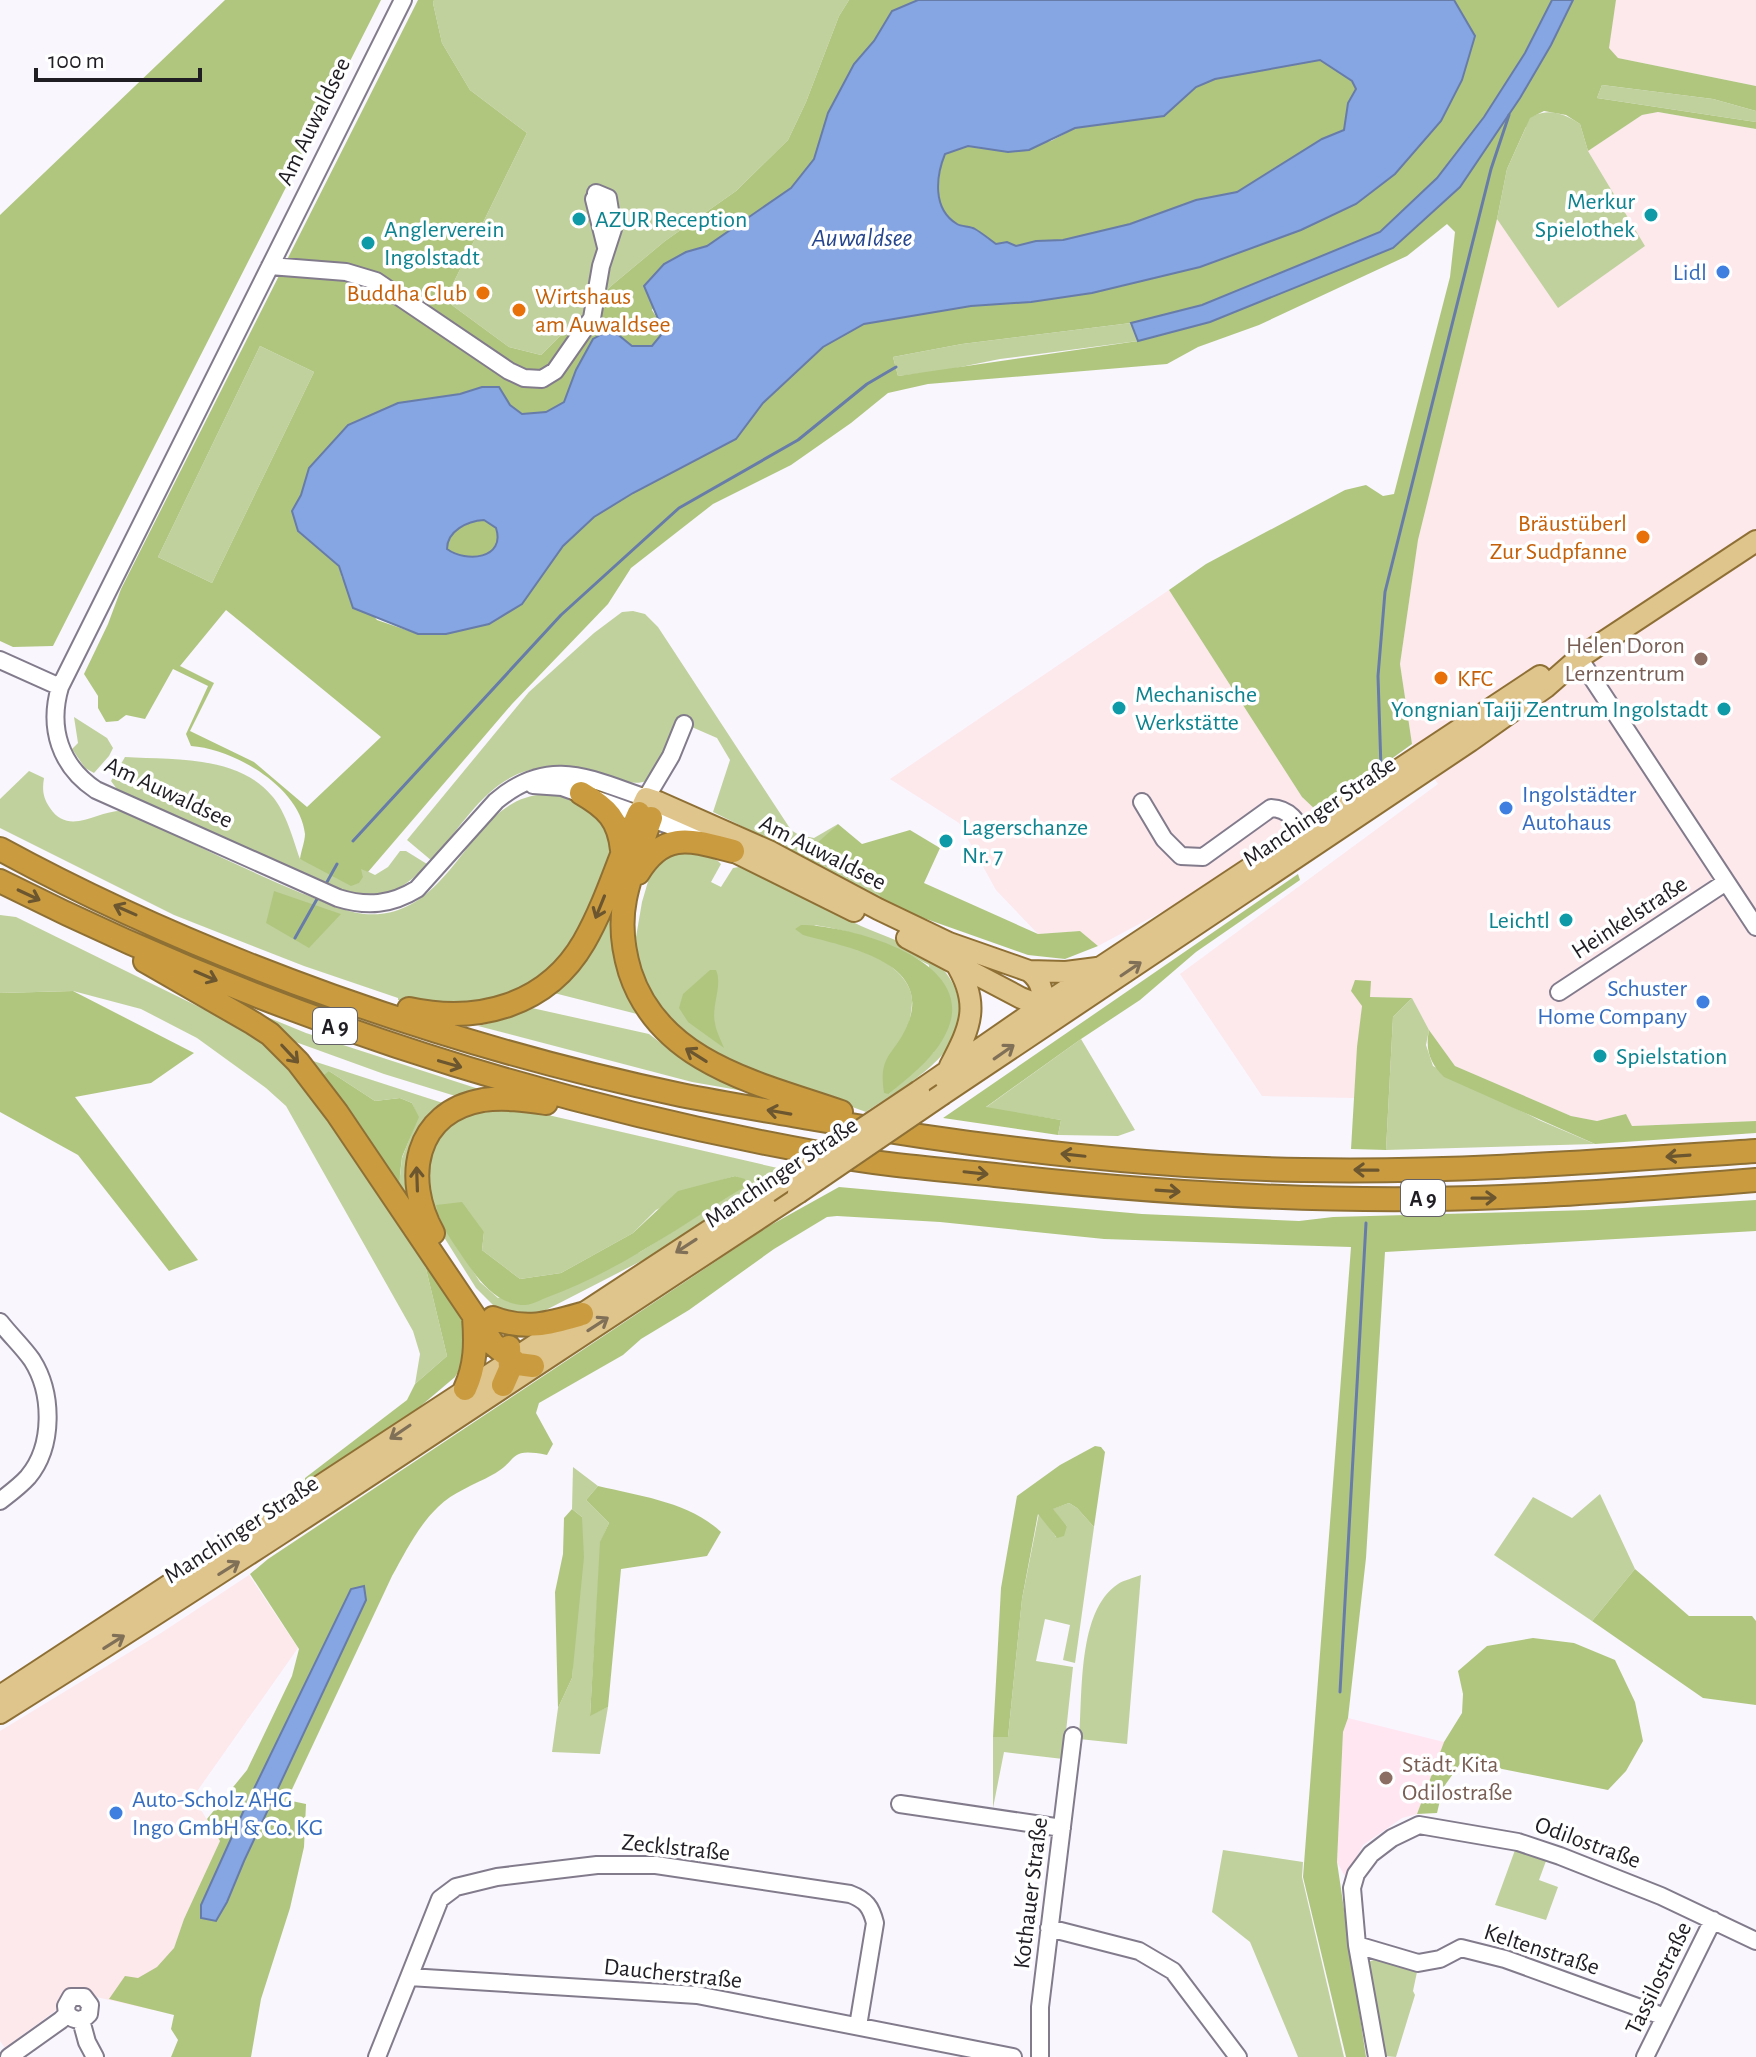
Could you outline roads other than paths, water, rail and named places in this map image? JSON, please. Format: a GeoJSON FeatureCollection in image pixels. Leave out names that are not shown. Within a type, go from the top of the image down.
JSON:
{"type":"FeatureCollection","features":[{"type":"Feature","properties":{"kind":"highway"},"geometry":{"type":"LineString","coordinates":[[581,793],[607,809],[619,829],[622,850]]}},
{"type":"Feature","properties":{"kind":"highway"},"geometry":{"type":"LineString","coordinates":[[318,989],[437,1014],[471,1015],[510,1006],[543,988],[572,960],[593,924],[622,850],[648,808]]}},
{"type":"Feature","properties":{"kind":"highway"},"geometry":{"type":"LineString","coordinates":[[648,808],[625,899],[623,940],[633,982],[651,1015],[676,1041],[735,1075],[911,1136]]}},
{"type":"Feature","properties":{"kind":"highway"},"geometry":{"type":"LineString","coordinates":[[625,899],[646,860],[668,843],[694,842],[733,851]]}},
{"type":"Feature","properties":{"kind":"highway","name":"A 9"},"geometry":{"type":"LineString","coordinates":[[0,849],[196,942],[393,1016],[563,1066],[681,1095],[911,1136],[1090,1157],[1300,1170],[1398,1171],[1500,1167],[1756,1151]]}},
{"type":"Feature","properties":{"kind":"highway","name":"A 9"},"geometry":{"type":"LineString","coordinates":[[0,881],[211,979],[317,1020],[435,1059],[623,1111],[826,1155],[1091,1185],[1275,1197],[1499,1197],[1756,1180]]}},
{"type":"Feature","properties":{"kind":"highway"},"geometry":{"type":"LineString","coordinates":[[58,909],[253,1023],[281,1044],[318,1086],[484,1317],[525,1326],[543,1325],[582,1314]]}},
{"type":"Feature","properties":{"kind":"highway"},"geometry":{"type":"LineString","coordinates":[[533,1366],[524,1366],[511,1359],[493,1344],[472,1294],[438,1242],[420,1206],[415,1176],[417,1159],[431,1130],[453,1112],[480,1101],[499,1099],[623,1111]]}},
{"type":"Feature","properties":{"kind":"highway"},"geometry":{"type":"LineString","coordinates":[[465,1389],[472,1373],[484,1317]]}},
{"type":"Feature","properties":{"kind":"highway"},"geometry":{"type":"LineString","coordinates":[[503,1385],[511,1359]]}},
{"type":"Feature","properties":{"kind":"main road","name":"Manchinger Straße"},"geometry":{"type":"LineString","coordinates":[[0,1713],[248,1556],[798,1193],[1032,1032],[1066,1012],[1524,685],[1549,670],[1579,658],[1756,541]]}},
{"type":"Feature","properties":{"kind":"main road","name":"Am Auwaldsee"},"geometry":{"type":"LineString","coordinates":[[648,808],[771,852],[949,943],[1029,971],[1066,972],[1101,968]]}},
{"type":"Feature","properties":{"kind":"main road","name":"Manchinger Straße"},"geometry":{"type":"LineString","coordinates":[[0,1696],[768,1192],[1042,1006],[1308,841]]}},
{"type":"Feature","properties":{"kind":"main road","name":"Am Auwaldsee"},"geometry":{"type":"LineString","coordinates":[[733,851],[1021,998],[1066,1012]]}},
{"type":"Feature","properties":{"kind":"main road"},"geometry":{"type":"LineString","coordinates":[[949,1070],[972,1017],[969,992],[955,962]]}},
{"type":"Feature","properties":{"kind":"main road"},"geometry":{"type":"LineString","coordinates":[[1029,971],[1040,984],[1042,1006],[1032,1032]]}},
{"type":"Feature","properties":{"kind":"street","name":"Am Auwaldsee"},"geometry":{"type":"LineString","coordinates":[[403,0],[60,687],[54,718],[59,745],[69,764],[86,783],[104,794],[353,903],[380,904],[417,889],[485,813],[508,791],[534,777],[579,776],[733,851]]}},
{"type":"Feature","properties":{"kind":"street"},"geometry":{"type":"LineString","coordinates":[[270,266],[346,272],[376,281],[509,371],[524,378],[542,379],[555,371],[592,318],[606,247],[613,229],[608,198],[595,196]]}},
{"type":"Feature","properties":{"kind":"street"},"geometry":{"type":"LineString","coordinates":[[1579,658],[1756,927]]}},
{"type":"Feature","properties":{"kind":"street"},"geometry":{"type":"LineString","coordinates":[[0,660],[60,687]]}},
{"type":"Feature","properties":{"kind":"street"},"geometry":{"type":"LineString","coordinates":[[648,808],[684,724]]}},
{"type":"Feature","properties":{"kind":"street","name":"Am Auwaldsee"},"geometry":{"type":"LineString","coordinates":[[508,791],[546,785],[648,808]]}},
{"type":"Feature","properties":{"kind":"street"},"geometry":{"type":"LineString","coordinates":[[1142,802],[1172,849],[1192,859],[1203,857],[1271,808],[1291,814],[1308,841]]}},
{"type":"Feature","properties":{"kind":"street","name":"Heinkelstraße"},"geometry":{"type":"LineString","coordinates":[[1559,992],[1726,882]]}},
{"type":"Feature","properties":{"kind":"street"},"geometry":{"type":"LineString","coordinates":[[0,1322],[33,1362],[45,1394],[48,1422],[43,1451],[29,1475],[0,1501]]}},
{"type":"Feature","properties":{"kind":"street","name":"Kothauer Straße"},"geometry":{"type":"LineString","coordinates":[[1040,2057],[1040,2007],[1073,1736]]}},
{"type":"Feature","properties":{"kind":"street"},"geometry":{"type":"LineString","coordinates":[[900,1804],[1062,1828]]}},
{"type":"Feature","properties":{"kind":"street","name":"Odilostraße"},"geometry":{"type":"LineString","coordinates":[[1377,2057],[1357,1945],[1352,1888],[1356,1874],[1371,1854],[1392,1838],[1419,1825],[1518,1842],[1596,1869],[1756,1941]]}},
{"type":"Feature","properties":{"kind":"street","name":"Zecklstraße"},"geometry":{"type":"LineString","coordinates":[[409,1977],[434,1911],[447,1891],[497,1877],[597,1865],[656,1865],[850,1894],[864,1899],[875,1923],[858,2026]]}},
{"type":"Feature","properties":{"kind":"street","name":"Tassilostraße"},"geometry":{"type":"LineString","coordinates":[[1645,2057],[1713,1920]]}},
{"type":"Feature","properties":{"kind":"street"},"geometry":{"type":"LineString","coordinates":[[1049,1928],[1139,1951],[1173,1971],[1238,2057]]}},
{"type":"Feature","properties":{"kind":"street","name":"Keltenstraße"},"geometry":{"type":"LineString","coordinates":[[1357,1945],[1418,1963],[1440,1959],[1461,1948],[1505,1959],[1665,2017]]}},
{"type":"Feature","properties":{"kind":"street"},"geometry":{"type":"LineString","coordinates":[[377,2057],[409,1977]]}},
{"type":"Feature","properties":{"kind":"street","name":"Daucherstraße"},"geometry":{"type":"LineString","coordinates":[[409,1977],[697,1995],[1013,2057]]}},
{"type":"Feature","properties":{"kind":"street"},"geometry":{"type":"LineString","coordinates":[[9,2057],[74,2017],[95,2057]]}},
{"type":"Feature","properties":{"kind":"water","name":"Auwaldsee"},"geometry":{"type":"Polygon","coordinates":[[[918,0],[1454,0],[1475,36],[1462,80],[1441,121],[1395,174],[1356,204],[1301,230],[1200,267],[1092,293],[1031,302],[971,306],[864,324],[823,347],[763,403],[736,439],[594,517],[563,546],[522,604],[489,624],[446,634],[418,634],[353,608],[339,566],[298,531],[292,511],[301,495],[309,468],[348,425],[398,403],[460,394],[482,387],[499,387],[510,405],[522,414],[546,412],[564,402],[576,370],[593,339],[611,329],[632,346],[652,346],[661,335],[659,321],[644,286],[664,264],[686,252],[707,246],[791,188],[814,159],[828,113],[854,64],[874,41],[892,11],[918,0]],[[1320,60],[1215,79],[1196,87],[1164,116],[1075,128],[1029,150],[1008,152],[968,146],[945,154],[938,182],[943,210],[957,224],[975,229],[996,244],[1007,242],[1016,246],[1036,241],[1063,240],[1130,224],[1196,200],[1237,192],[1322,139],[1344,130],[1348,103],[1356,89],[1352,81],[1320,60]],[[484,520],[459,528],[450,537],[447,549],[473,557],[490,552],[498,538],[496,528],[484,520]]]}},
{"type":"Feature","properties":{"kind":"water"},"geometry":{"type":"Polygon","coordinates":[[[1552,0],[1573,0],[1520,98],[1460,187],[1393,248],[1210,322],[1138,341],[1131,323],[1202,305],[1380,232],[1437,178],[1484,117],[1525,53],[1552,0]]]}},
{"type":"Feature","properties":{"kind":"water"},"geometry":{"type":"Polygon","coordinates":[[[364,1586],[366,1600],[227,1902],[216,1921],[201,1918],[201,1905],[249,1799],[351,1589],[364,1586]]]}},
{"type":"Feature","properties":{"kind":"waterway"},"geometry":{"type":"LineString","coordinates":[[1381,768],[1378,676],[1385,592],[1491,169],[1509,115]]}},
{"type":"Feature","properties":{"kind":"waterway"},"geometry":{"type":"LineString","coordinates":[[353,841],[561,615],[679,508],[798,440],[867,384],[896,367]]}},
{"type":"Feature","properties":{"kind":"waterway"},"geometry":{"type":"LineString","coordinates":[[327,882],[337,864]]}},
{"type":"Feature","properties":{"kind":"waterway"},"geometry":{"type":"LineString","coordinates":[[295,938],[317,899]]}},
{"type":"Feature","properties":{"kind":"waterway"},"geometry":{"type":"LineString","coordinates":[[1340,1692],[1366,1223]]}},
{"type":"Feature","properties":{"kind":"place","name":"Merkur Spielothek"},"geometry":{"type":"Point","coordinates":[1651,215]}},
{"type":"Feature","properties":{"kind":"place","name":"AZUR Reception"},"geometry":{"type":"Point","coordinates":[579,219]}},
{"type":"Feature","properties":{"kind":"place","name":"Anglerverein Ingolstadt"},"geometry":{"type":"Point","coordinates":[368,243]}},
{"type":"Feature","properties":{"kind":"place","name":"Lidl"},"geometry":{"type":"Point","coordinates":[1723,272]}},
{"type":"Feature","properties":{"kind":"place","name":"Buddha Club"},"geometry":{"type":"Point","coordinates":[483,293]}},
{"type":"Feature","properties":{"kind":"place","name":"Wirtshaus am Auwaldsee"},"geometry":{"type":"Point","coordinates":[519,310]}},
{"type":"Feature","properties":{"kind":"place","name":"Bräustüberl Zur Sudpfanne"},"geometry":{"type":"Point","coordinates":[1643,537]}},
{"type":"Feature","properties":{"kind":"place","name":"Helen Doron Lernzentrum"},"geometry":{"type":"Point","coordinates":[1701,659]}},
{"type":"Feature","properties":{"kind":"place","name":"KFC"},"geometry":{"type":"Point","coordinates":[1441,678]}},
{"type":"Feature","properties":{"kind":"place","name":"Mechanische Werkstätte"},"geometry":{"type":"Point","coordinates":[1119,708]}},
{"type":"Feature","properties":{"kind":"place","name":"Yongnian Taiji Zentrum Ingolstadt"},"geometry":{"type":"Point","coordinates":[1724,709]}},
{"type":"Feature","properties":{"kind":"place","name":"Ingolstädter Autohaus"},"geometry":{"type":"Point","coordinates":[1506,808]}},
{"type":"Feature","properties":{"kind":"place","name":"Lagerschanze Nr. 7"},"geometry":{"type":"Point","coordinates":[946,841]}},
{"type":"Feature","properties":{"kind":"place","name":"Leichtl"},"geometry":{"type":"Point","coordinates":[1566,920]}},
{"type":"Feature","properties":{"kind":"place","name":"Schuster Home Company"},"geometry":{"type":"Point","coordinates":[1703,1002]}},
{"type":"Feature","properties":{"kind":"place","name":"Spielstation"},"geometry":{"type":"Point","coordinates":[1600,1056]}},
{"type":"Feature","properties":{"kind":"place","name":"Städt. Kita Odilostraße"},"geometry":{"type":"Point","coordinates":[1386,1778]}},
{"type":"Feature","properties":{"kind":"place","name":"Auto-Scholz AHG Ingo GmbH & Co. KG"},"geometry":{"type":"Point","coordinates":[116,1813]}}]}
